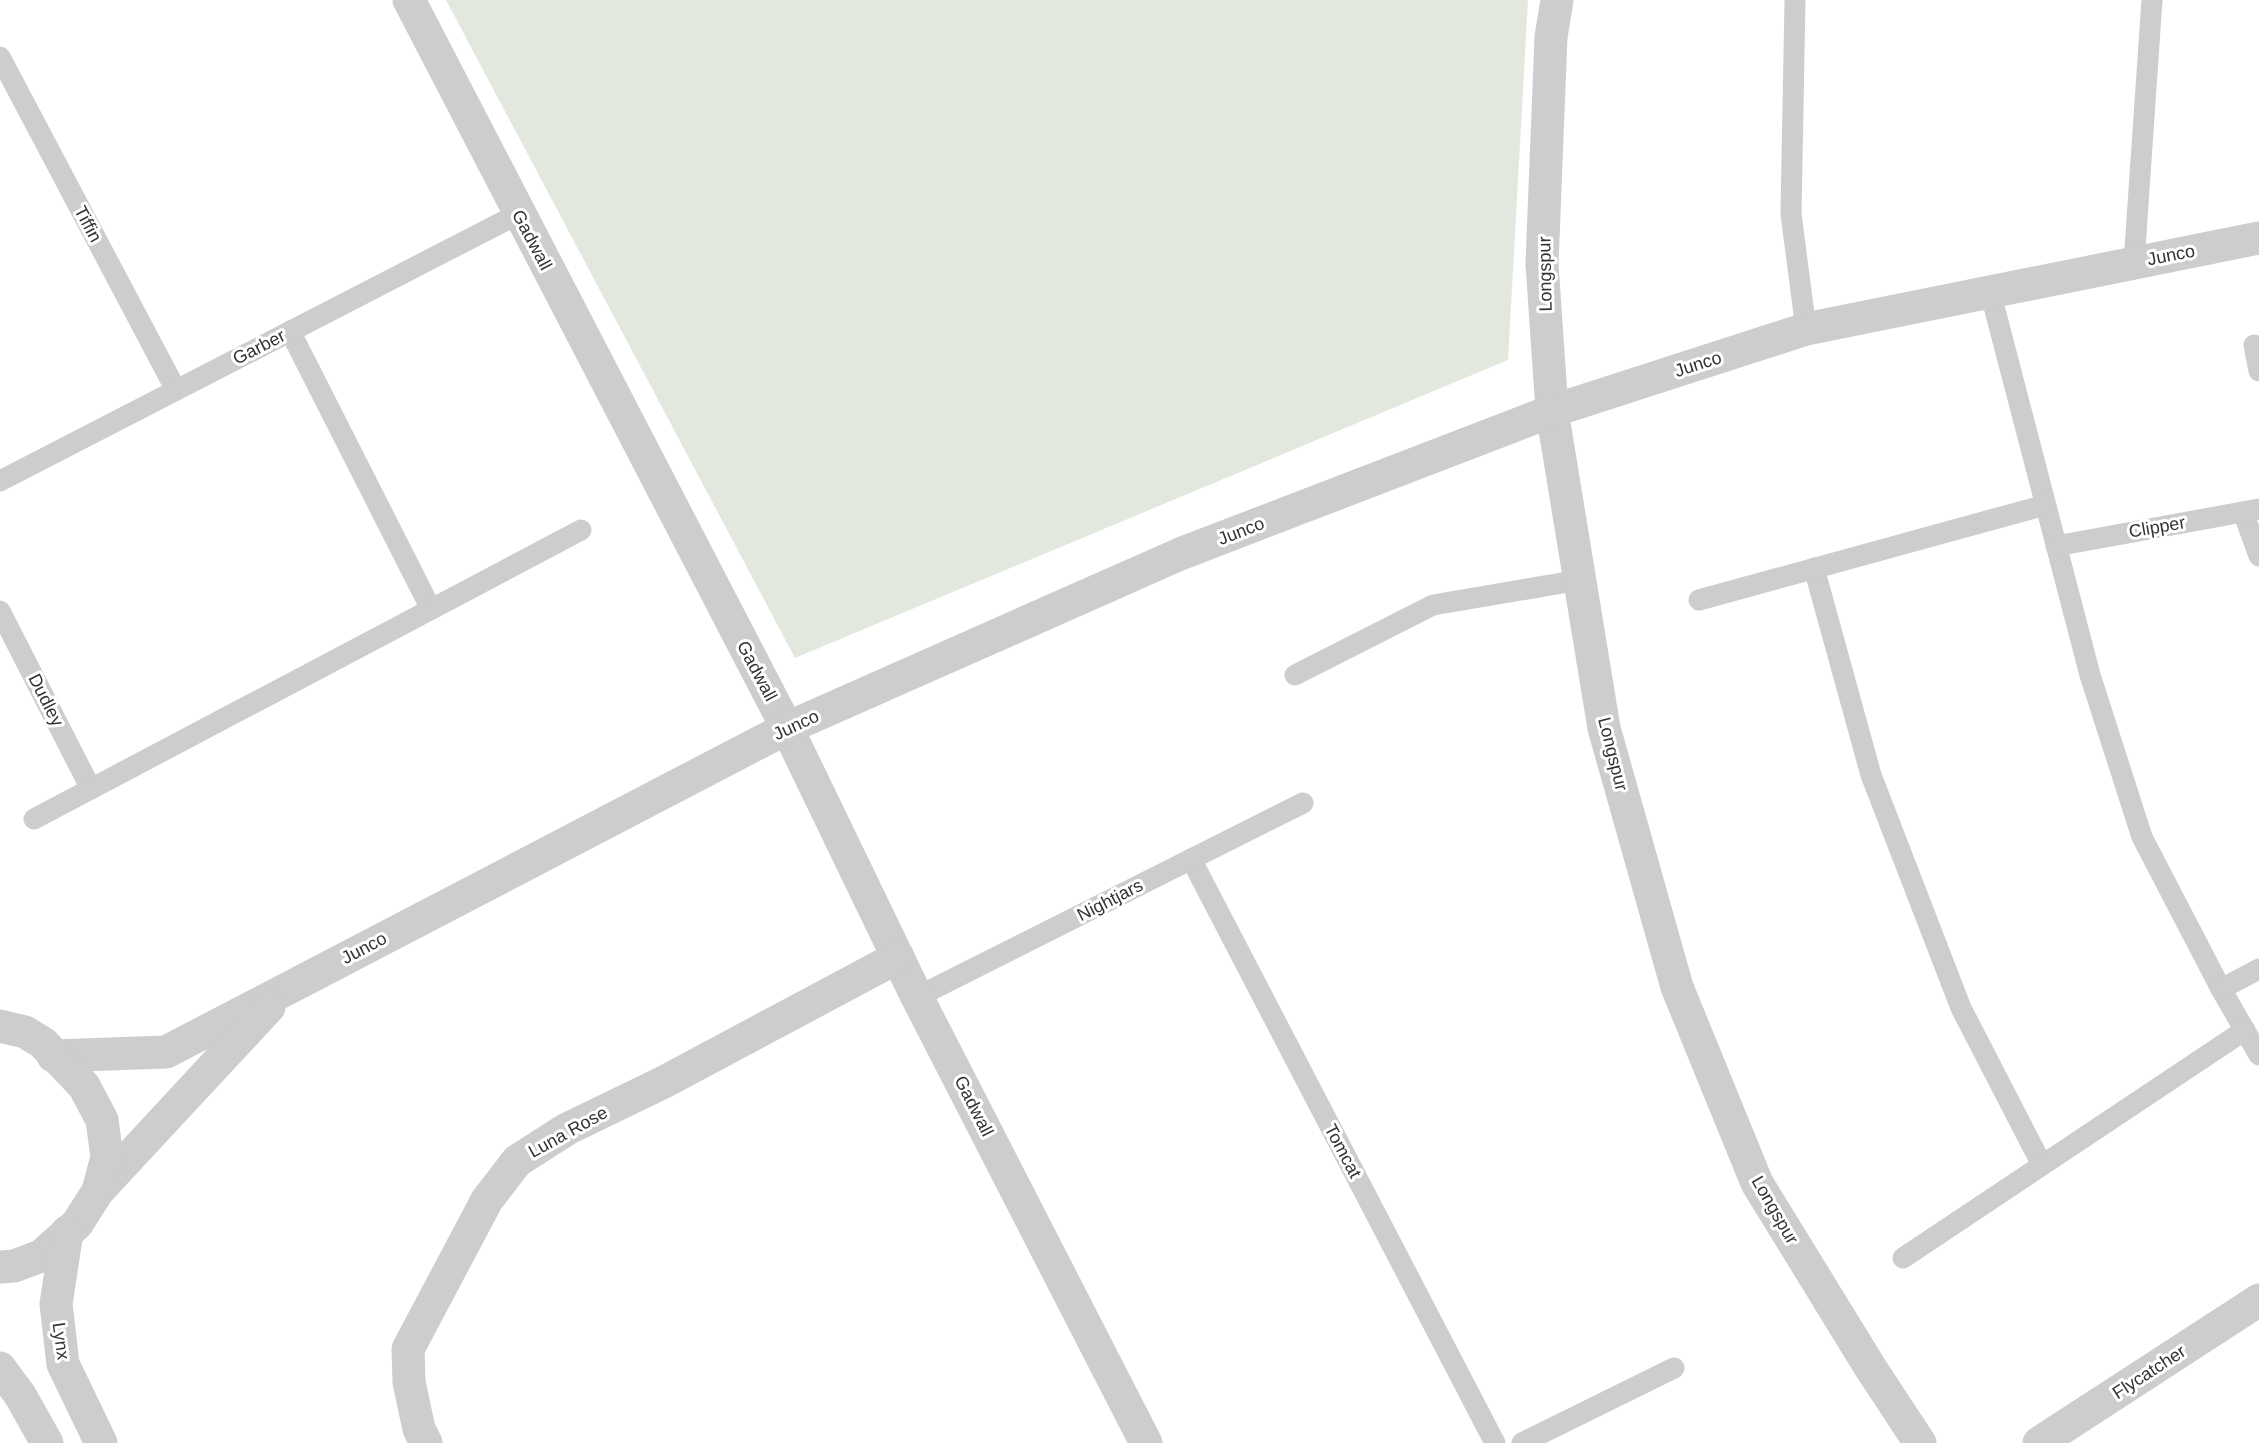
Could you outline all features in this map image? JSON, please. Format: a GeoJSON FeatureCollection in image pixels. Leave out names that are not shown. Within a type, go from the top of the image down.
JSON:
{"type":"FeatureCollection","features":[{"type":"Feature","properties":{"kind":"street","name":"Gadwall"},"geometry":{"type":"LineString","coordinates":[[409,0],[518,214],[787,728],[917,997],[1146,1443]]}},
{"type":"Feature","properties":{"kind":"street","name":"Longspur"},"geometry":{"type":"LineString","coordinates":[[1557,0],[1551,37],[1542,264],[1552,411],[1604,728],[1677,987],[1756,1183],[1920,1443]]}},
{"type":"Feature","properties":{"kind":"street","name":"Junco"},"geometry":{"type":"LineString","coordinates":[[53,1056],[166,1052],[787,728],[1180,554],[1552,411],[1806,329],[2259,238]]}},
{"type":"Feature","properties":{"kind":"street","name":"Luna Rose"},"geometry":{"type":"LineString","coordinates":[[426,1443],[419,1429],[409,1382],[408,1348],[487,1200],[517,1161],[567,1129],[664,1082],[898,957]]}},
{"type":"Feature","properties":{"kind":"street","name":"Junco"},"geometry":{"type":"LineString","coordinates":[[98,1191],[285,990]]}},
{"type":"Feature","properties":{"kind":"street"},"geometry":{"type":"LineString","coordinates":[[0,1012],[13,1029],[42,1043],[84,1086],[102,1120],[107,1157],[98,1191],[77,1224],[41,1256],[14,1266],[0,1267]]}},
{"type":"Feature","properties":{"kind":"street","name":"Lynx"},"geometry":{"type":"LineString","coordinates":[[67,1232],[57,1304],[63,1364],[101,1443]]}},
{"type":"Feature","properties":{"kind":"street","name":"Flycatcher"},"geometry":{"type":"LineString","coordinates":[[2039,1443],[2259,1300]]}},
{"type":"Feature","properties":{"kind":"street"},"geometry":{"type":"LineString","coordinates":[[0,1368],[20,1395],[47,1443]]}},
{"type":"Feature","properties":{"kind":"lane"},"geometry":{"type":"LineString","coordinates":[[1795,0],[1791,214],[1806,329]]}},
{"type":"Feature","properties":{"kind":"lane"},"geometry":{"type":"LineString","coordinates":[[2134,263],[2152,0]]}},
{"type":"Feature","properties":{"kind":"lane","name":"Tiffin"},"geometry":{"type":"LineString","coordinates":[[0,57],[176,390]]}},
{"type":"Feature","properties":{"kind":"lane","name":"Garber"},"geometry":{"type":"LineString","coordinates":[[0,481],[518,214]]}},
{"type":"Feature","properties":{"kind":"lane"},"geometry":{"type":"LineString","coordinates":[[1990,291],[2090,675],[2142,837],[2221,989],[2259,1055]]}},
{"type":"Feature","properties":{"kind":"lane"},"geometry":{"type":"LineString","coordinates":[[290,331],[431,609]]}},
{"type":"Feature","properties":{"kind":"lane"},"geometry":{"type":"LineString","coordinates":[[2254,345],[2259,370]]}},
{"type":"Feature","properties":{"kind":"lane"},"geometry":{"type":"LineString","coordinates":[[1699,600],[2045,505]]}},
{"type":"Feature","properties":{"kind":"lane"},"geometry":{"type":"LineString","coordinates":[[2251,511],[2259,556]]}},
{"type":"Feature","properties":{"kind":"lane","name":"Clipper"},"geometry":{"type":"LineString","coordinates":[[2056,546],[2251,511]]}},
{"type":"Feature","properties":{"kind":"lane"},"geometry":{"type":"LineString","coordinates":[[34,819],[581,530]]}},
{"type":"Feature","properties":{"kind":"lane"},"geometry":{"type":"LineString","coordinates":[[1814,568],[1871,774],[1961,1008],[2042,1165]]}},
{"type":"Feature","properties":{"kind":"lane"},"geometry":{"type":"LineString","coordinates":[[1295,675],[1433,605],[1580,580]]}},
{"type":"Feature","properties":{"kind":"lane","name":"Dudley"},"geometry":{"type":"LineString","coordinates":[[0,611],[91,789]]}},
{"type":"Feature","properties":{"kind":"lane","name":"Nightjars"},"geometry":{"type":"LineString","coordinates":[[917,997],[1303,803]]}},
{"type":"Feature","properties":{"kind":"lane","name":"Tomcat"},"geometry":{"type":"LineString","coordinates":[[1191,859],[1495,1443]]}},
{"type":"Feature","properties":{"kind":"lane"},"geometry":{"type":"LineString","coordinates":[[2221,989],[2259,969]]}},
{"type":"Feature","properties":{"kind":"lane"},"geometry":{"type":"LineString","coordinates":[[1903,1258],[2244,1030]]}},
{"type":"Feature","properties":{"kind":"lane"},"geometry":{"type":"LineString","coordinates":[[1522,1443],[1674,1368]]}},
{"type":"Feature","properties":{"kind":"shaded area"},"geometry":{"type":"Polygon","coordinates":[[[446,0],[1528,0],[1508,360],[795,658],[446,0]]]}}]}
